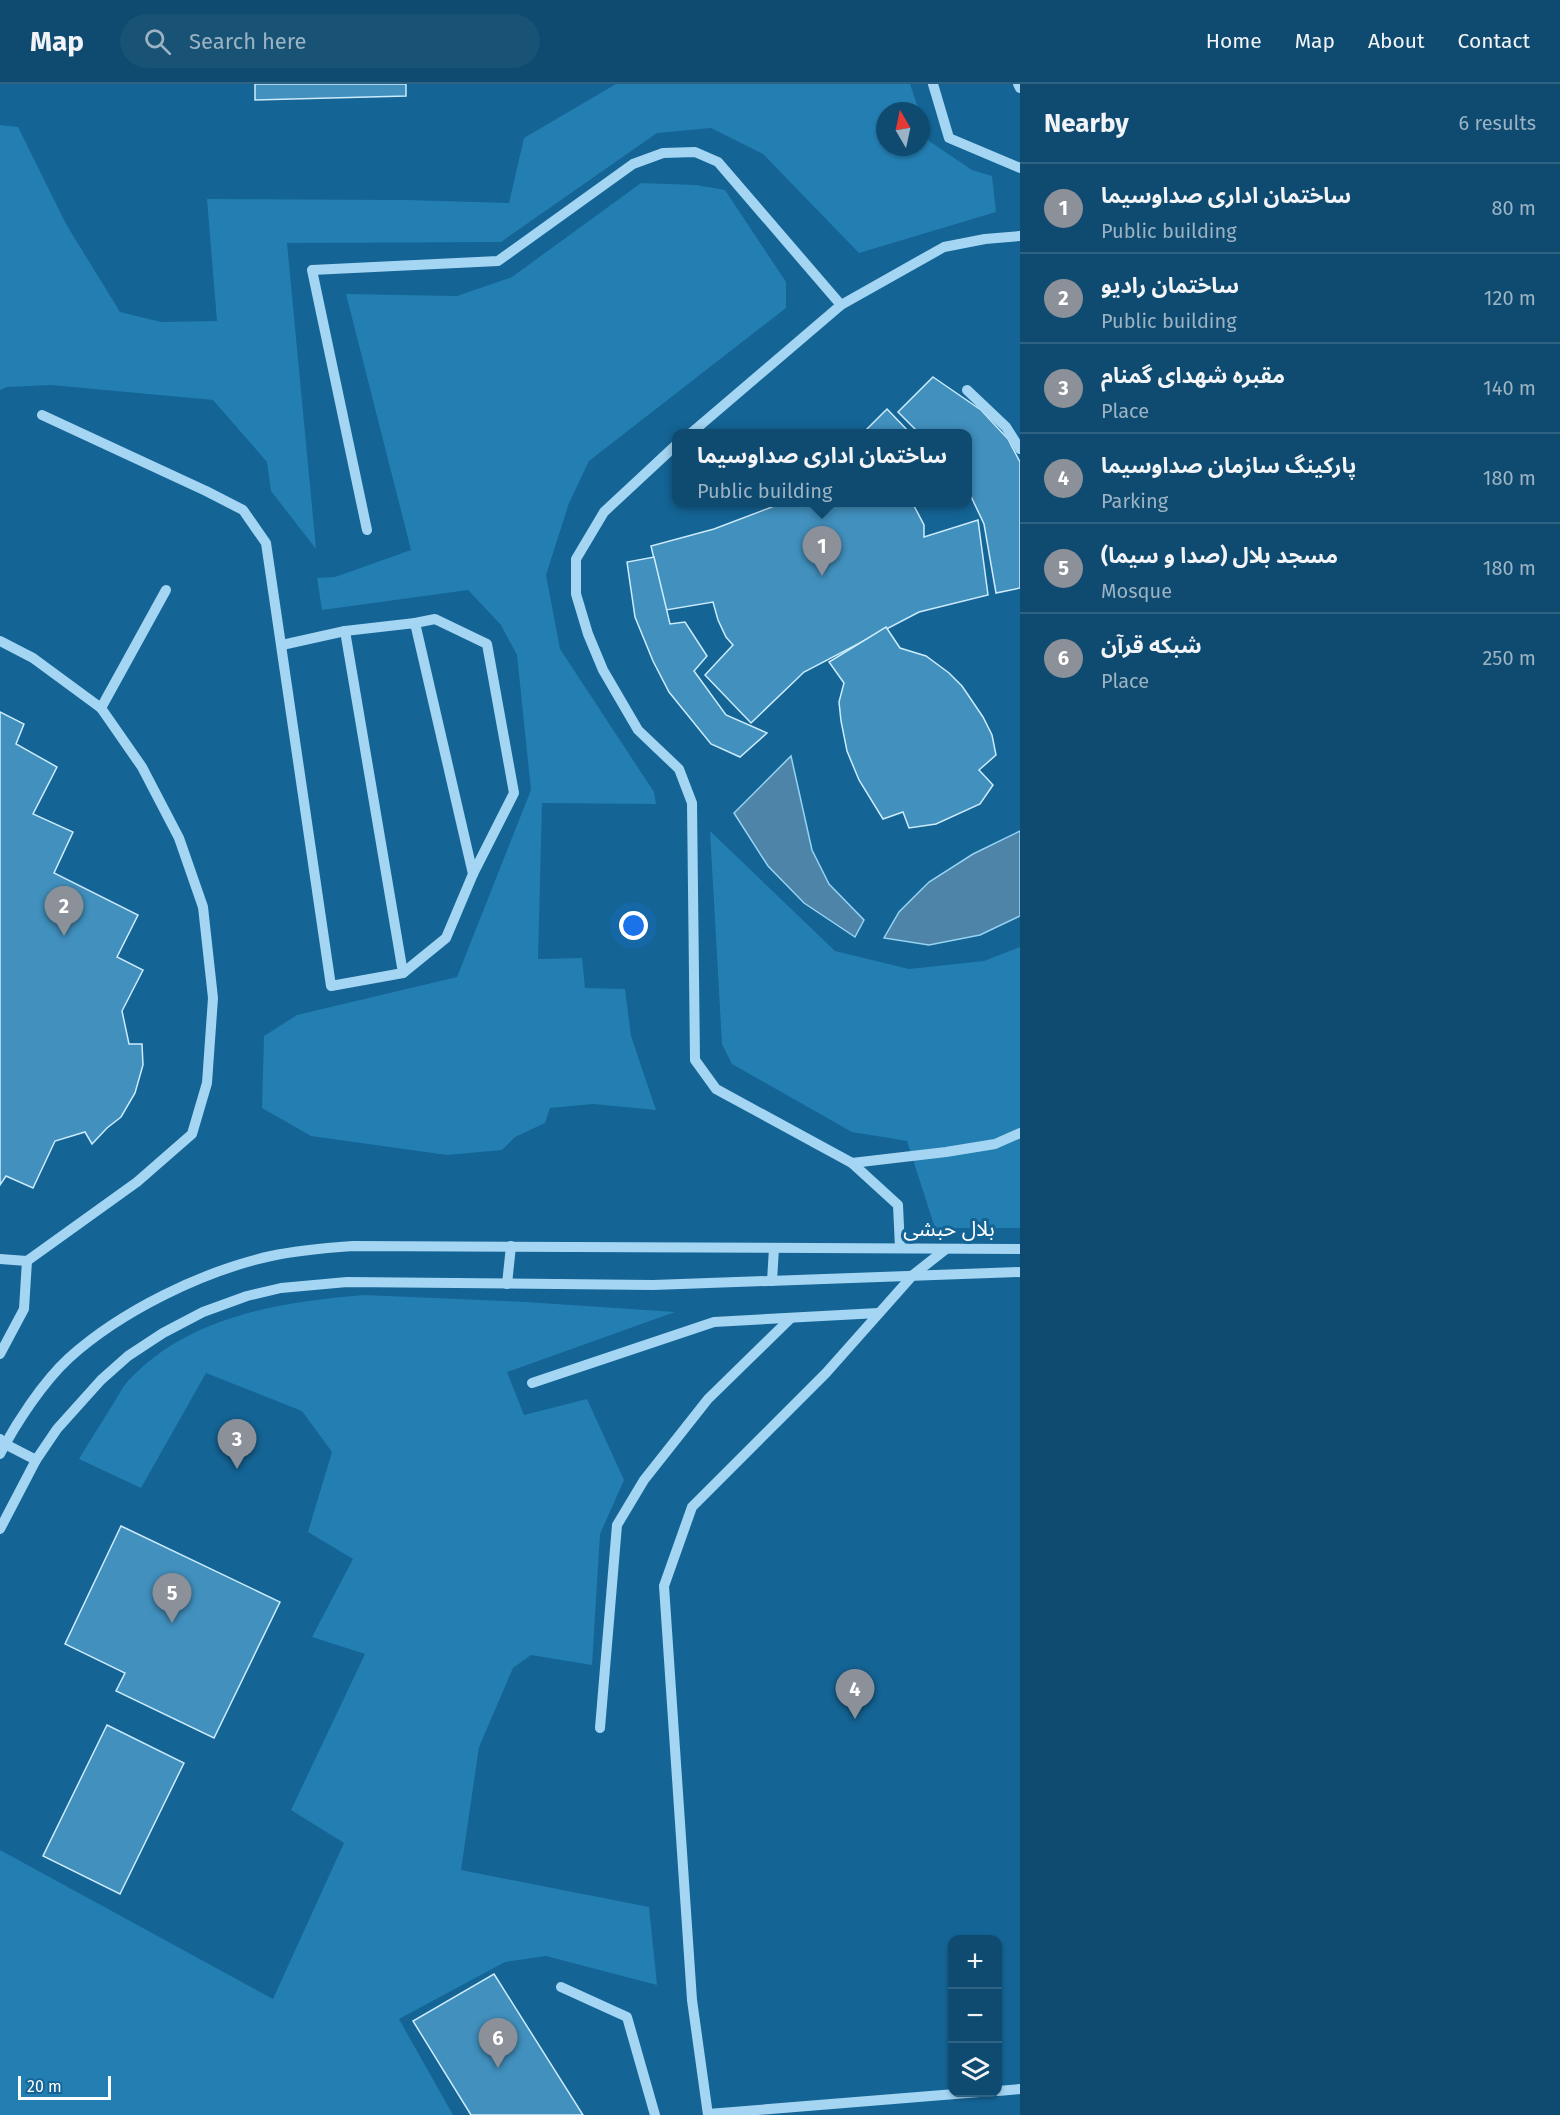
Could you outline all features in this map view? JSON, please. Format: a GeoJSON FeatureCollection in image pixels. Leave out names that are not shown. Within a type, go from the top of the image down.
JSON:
{"type":"FeatureCollection","features":[{"type":"Feature","properties":{"kind":"lane"},"geometry":{"type":"LineString","coordinates":[[933,84],[949,138],[1020,168]]}},
{"type":"Feature","properties":{"kind":"lane"},"geometry":{"type":"LineString","coordinates":[[367,530],[312,270],[498,261],[633,164],[663,153],[695,152],[718,162],[841,305]]}},
{"type":"Feature","properties":{"kind":"lane"},"geometry":{"type":"LineString","coordinates":[[696,429],[841,305],[944,247],[985,239],[1020,236]]}},
{"type":"Feature","properties":{"kind":"lane"},"geometry":{"type":"LineString","coordinates":[[967,390],[1006,427],[1020,449]]}},
{"type":"Feature","properties":{"kind":"lane"},"geometry":{"type":"LineString","coordinates":[[42,416],[243,510],[266,543],[332,986],[403,973],[446,938],[473,874],[514,793],[487,644],[435,619],[345,631],[282,645]]}},
{"type":"Feature","properties":{"kind":"lane"},"geometry":{"type":"LineString","coordinates":[[672,449],[604,512],[576,559],[576,594],[588,634],[603,670],[638,730],[679,769],[692,803],[695,1060],[716,1089],[852,1163],[898,1205],[900,1248]]}},
{"type":"Feature","properties":{"kind":"lane"},"geometry":{"type":"LineString","coordinates":[[101,708],[166,590]]}},
{"type":"Feature","properties":{"kind":"lane"},"geometry":{"type":"LineString","coordinates":[[415,623],[473,874]]}},
{"type":"Feature","properties":{"kind":"lane"},"geometry":{"type":"LineString","coordinates":[[345,631],[403,973]]}},
{"type":"Feature","properties":{"kind":"lane"},"geometry":{"type":"LineString","coordinates":[[0,641],[33,658],[101,708],[142,767],[179,838],[203,907],[213,998],[207,1083],[192,1134],[138,1182],[27,1261],[0,1259]]}},
{"type":"Feature","properties":{"kind":"lane"},"geometry":{"type":"LineString","coordinates":[[852,1163],[994,1144],[1020,1133]]}},
{"type":"Feature","properties":{"kind":"lane","name":"بلال حبشی"},"geometry":{"type":"LineString","coordinates":[[2,1446],[31,1404],[68,1360],[106,1329],[140,1308],[218,1272],[270,1256],[352,1246],[1020,1249]]}},
{"type":"Feature","properties":{"kind":"lane"},"geometry":{"type":"LineString","coordinates":[[507,1284],[511,1246]]}},
{"type":"Feature","properties":{"kind":"lane"},"geometry":{"type":"LineString","coordinates":[[772,1281],[774,1248]]}},
{"type":"Feature","properties":{"kind":"lane"},"geometry":{"type":"LineString","coordinates":[[946,1249],[913,1275],[826,1373],[692,1507],[664,1586],[692,2000],[708,2114],[948,2095]]}},
{"type":"Feature","properties":{"kind":"lane"},"geometry":{"type":"LineString","coordinates":[[0,1354],[24,1309],[27,1261]]}},
{"type":"Feature","properties":{"kind":"lane"},"geometry":{"type":"LineString","coordinates":[[0,1529],[36,1460],[57,1429],[101,1380],[128,1356],[163,1333],[203,1312],[247,1296],[281,1288],[347,1282],[653,1285],[1020,1272]]}},
{"type":"Feature","properties":{"kind":"lane"},"geometry":{"type":"LineString","coordinates":[[532,1383],[714,1322],[878,1313]]}},
{"type":"Feature","properties":{"kind":"lane"},"geometry":{"type":"LineString","coordinates":[[600,1728],[618,1525],[644,1480],[708,1399],[791,1318]]}},
{"type":"Feature","properties":{"kind":"lane"},"geometry":{"type":"LineString","coordinates":[[2,1446],[36,1460]]}},
{"type":"Feature","properties":{"kind":"lane"},"geometry":{"type":"LineString","coordinates":[[561,1987],[627,2017],[655,2115]]}},
{"type":"Feature","properties":{"kind":"lane"},"geometry":{"type":"LineString","coordinates":[[1002,2091],[1020,2089]]}},
{"type":"Feature","properties":{"kind":"shaded area"},"geometry":{"type":"Polygon","coordinates":[[[616,84],[910,84],[916,102],[876,102],[876,156],[930,156],[930,142],[972,170],[992,176],[996,212],[859,253],[763,154],[711,128],[657,133],[501,242],[287,243],[316,549],[271,491],[267,462],[213,400],[51,385],[7,387],[0,390],[0,125],[18,127],[66,224],[120,312],[161,322],[217,321],[207,199],[509,203],[524,138],[616,84]]]}},
{"type":"Feature","properties":{"kind":"shaded area"},"geometry":{"type":"Polygon","coordinates":[[[641,183],[696,185],[725,190],[786,282],[786,308],[589,461],[569,503],[546,575],[560,649],[654,792],[656,804],[542,803],[538,959],[582,958],[585,988],[625,989],[631,1036],[656,1110],[593,1104],[550,1108],[545,1123],[515,1137],[502,1150],[447,1155],[311,1136],[262,1108],[264,1036],[297,1015],[457,977],[531,790],[517,655],[501,625],[468,590],[322,610],[317,578],[335,577],[411,550],[346,294],[457,296],[512,277],[641,183]]]}},
{"type":"Feature","properties":{"kind":"shaded area"},"geometry":{"type":"Polygon","coordinates":[[[791,756],[812,850],[829,884],[864,920],[855,937],[804,903],[768,866],[734,813],[791,756]]]}},
{"type":"Feature","properties":{"kind":"shaded area"},"geometry":{"type":"Polygon","coordinates":[[[710,831],[835,951],[909,969],[984,961],[1020,947],[1020,1228],[935,1228],[907,1141],[852,1132],[732,1064],[722,1044],[710,831]]]}},
{"type":"Feature","properties":{"kind":"shaded area"},"geometry":{"type":"Polygon","coordinates":[[[1020,831],[1020,916],[980,935],[929,945],[884,938],[899,912],[929,882],[973,854],[1020,831]]]}},
{"type":"Feature","properties":{"kind":"shaded area"},"geometry":{"type":"Polygon","coordinates":[[[364,1295],[526,1302],[675,1312],[507,1372],[524,1415],[587,1399],[624,1480],[600,1534],[592,1665],[531,1655],[513,1668],[479,1747],[461,1870],[649,1907],[657,1985],[546,1956],[505,1962],[399,2019],[453,2115],[0,2115],[0,1850],[273,1999],[344,1843],[291,1810],[365,1654],[312,1637],[353,1559],[308,1532],[332,1452],[302,1411],[206,1373],[141,1488],[79,1459],[128,1381],[152,1359],[178,1341],[237,1316],[268,1308],[364,1295]]]}},
{"type":"Feature","properties":{"kind":"building"},"geometry":{"type":"Polygon","coordinates":[[[255,84],[406,84],[406,96],[255,100],[255,84]]]}},
{"type":"Feature","properties":{"kind":"building"},"geometry":{"type":"Polygon","coordinates":[[[933,377],[981,410],[1008,439],[1020,462],[1020,588],[996,593],[984,524],[972,498],[972,429],[915,429],[898,412],[933,377]]]}},
{"type":"Feature","properties":{"kind":"building"},"geometry":{"type":"Polygon","coordinates":[[[887,409],[906,429],[867,429],[887,409]]]}},
{"type":"Feature","properties":{"kind":"building"},"geometry":{"type":"Polygon","coordinates":[[[772,507],[915,507],[924,525],[924,537],[978,520],[988,595],[919,612],[804,672],[751,723],[705,675],[733,645],[726,637],[718,620],[713,602],[666,610],[651,546],[714,529],[772,507]]]}},
{"type":"Feature","properties":{"kind":"building"},"geometry":{"type":"Polygon","coordinates":[[[654,557],[670,624],[685,622],[707,656],[694,671],[726,715],[767,733],[740,757],[711,744],[669,692],[653,661],[635,617],[627,562],[654,557]]]}},
{"type":"Feature","properties":{"kind":"building"},"geometry":{"type":"Polygon","coordinates":[[[886,627],[900,648],[926,656],[962,686],[992,735],[996,755],[979,770],[993,785],[980,804],[936,824],[909,828],[903,812],[883,819],[859,780],[847,751],[839,702],[844,683],[829,662],[886,627]]]}},
{"type":"Feature","properties":{"kind":"building"},"geometry":{"type":"Polygon","coordinates":[[[0,712],[24,724],[16,744],[57,767],[33,814],[73,832],[54,873],[138,915],[117,957],[143,970],[122,1011],[129,1044],[142,1044],[143,1065],[135,1093],[121,1117],[92,1144],[85,1132],[55,1141],[33,1188],[6,1176],[0,1185],[0,712]]]}},
{"type":"Feature","properties":{"kind":"building"},"geometry":{"type":"Polygon","coordinates":[[[121,1526],[280,1602],[214,1738],[116,1691],[125,1673],[65,1644],[121,1526]]]}},
{"type":"Feature","properties":{"kind":"building"},"geometry":{"type":"Polygon","coordinates":[[[107,1725],[184,1763],[120,1894],[43,1856],[107,1725]]]}},
{"type":"Feature","properties":{"kind":"building"},"geometry":{"type":"Polygon","coordinates":[[[494,1974],[583,2115],[471,2115],[413,2021],[494,1974]]]}},
{"type":"Feature","properties":{"kind":"place","name":"ساختمان اداری صداوسیما"},"geometry":{"type":"Point","coordinates":[822,576]}},
{"type":"Feature","properties":{"kind":"place","name":"ساختمان رادیو"},"geometry":{"type":"Point","coordinates":[64,936]}},
{"type":"Feature","properties":{"kind":"place","name":"مقبره شهدای گمنام"},"geometry":{"type":"Point","coordinates":[237,1469]}},
{"type":"Feature","properties":{"kind":"place","name":"مسجد بلال (صدا و سیما)"},"geometry":{"type":"Point","coordinates":[172,1623]}},
{"type":"Feature","properties":{"kind":"place","name":"پارکینگ سازمان صداوسیما"},"geometry":{"type":"Point","coordinates":[855,1719]}},
{"type":"Feature","properties":{"kind":"place","name":"شبکه قرآن"},"geometry":{"type":"Point","coordinates":[498,2068]}}]}
